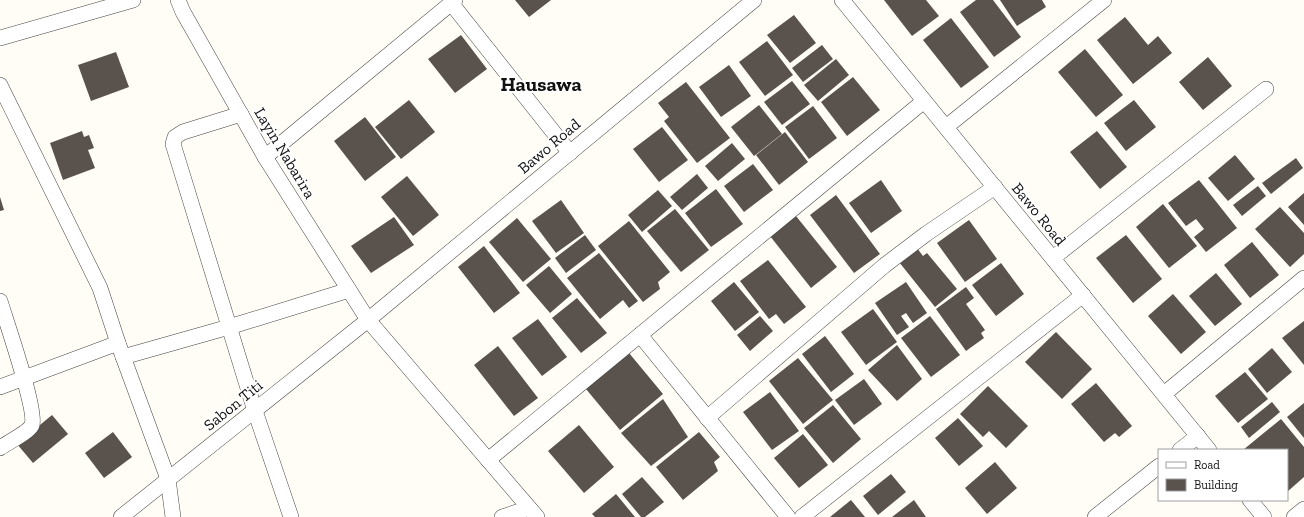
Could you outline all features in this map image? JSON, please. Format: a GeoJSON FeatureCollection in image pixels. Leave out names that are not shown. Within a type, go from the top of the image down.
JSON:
{"type":"FeatureCollection","features":[{"type":"Feature","properties":{"kind":"street"},"geometry":{"type":"LineString","coordinates":[[0,38],[133,0]]}},
{"type":"Feature","properties":{"kind":"street","name":"Layin Nabarira"},"geometry":{"type":"LineString","coordinates":[[178,0],[183,12],[265,157],[368,320],[533,512]]}},
{"type":"Feature","properties":{"kind":"street","name":"Bawo Road"},"geometry":{"type":"LineString","coordinates":[[842,0],[1208,449]]}},
{"type":"Feature","properties":{"kind":"street"},"geometry":{"type":"LineString","coordinates":[[946,127],[1104,0]]}},
{"type":"Feature","properties":{"kind":"street"},"geometry":{"type":"LineString","coordinates":[[265,157],[453,2],[570,153]]}},
{"type":"Feature","properties":{"kind":"street","name":"Bawo Road"},"geometry":{"type":"LineString","coordinates":[[368,320],[570,153],[746,2]]}},
{"type":"Feature","properties":{"kind":"street"},"geometry":{"type":"LineString","coordinates":[[0,84],[100,288],[118,343],[168,480],[173,517]]}},
{"type":"Feature","properties":{"kind":"street"},"geometry":{"type":"LineString","coordinates":[[1053,258],[1266,89]]}},
{"type":"Feature","properties":{"kind":"street"},"geometry":{"type":"LineString","coordinates":[[488,460],[924,100]]}},
{"type":"Feature","properties":{"kind":"street"},"geometry":{"type":"LineString","coordinates":[[241,114],[183,132],[175,137],[173,141],[255,411],[291,517]]}},
{"type":"Feature","properties":{"kind":"street"},"geometry":{"type":"LineString","coordinates":[[707,418],[885,265],[926,234],[995,188]]}},
{"type":"Feature","properties":{"kind":"street"},"geometry":{"type":"LineString","coordinates":[[1164,394],[1304,278]]}},
{"type":"Feature","properties":{"kind":"street"},"geometry":{"type":"LineString","coordinates":[[123,357],[229,327],[349,290]]}},
{"type":"Feature","properties":{"kind":"street"},"geometry":{"type":"LineString","coordinates":[[802,517],[1083,295]]}},
{"type":"Feature","properties":{"kind":"street"},"geometry":{"type":"LineString","coordinates":[[0,301],[25,378],[32,421],[32,426],[0,448]]}},
{"type":"Feature","properties":{"kind":"street","name":"Sabon Titi"},"geometry":{"type":"LineString","coordinates":[[121,517],[368,320]]}},
{"type":"Feature","properties":{"kind":"street"},"geometry":{"type":"LineString","coordinates":[[640,335],[788,517]]}},
{"type":"Feature","properties":{"kind":"street"},"geometry":{"type":"LineString","coordinates":[[0,387],[118,343]]}},
{"type":"Feature","properties":{"kind":"street"},"geometry":{"type":"LineString","coordinates":[[1181,449],[1198,436]]}},
{"type":"Feature","properties":{"kind":"street"},"geometry":{"type":"LineString","coordinates":[[1095,517],[1158,467]]}},
{"type":"Feature","properties":{"kind":"street"},"geometry":{"type":"LineString","coordinates":[[1251,501],[1264,517]]}},
{"type":"Feature","properties":{"kind":"street"},"geometry":{"type":"LineString","coordinates":[[1294,517],[1304,509]]}},
{"type":"Feature","properties":{"kind":"street"},"geometry":{"type":"LineString","coordinates":[[502,517],[533,512]]}},
{"type":"Feature","properties":{"kind":"building"},"geometry":{"type":"Polygon","coordinates":[[[515,0],[551,0],[529,17],[515,0]]]}},
{"type":"Feature","properties":{"kind":"building"},"geometry":{"type":"Polygon","coordinates":[[[884,0],[926,0],[939,16],[912,36],[884,0]]]}},
{"type":"Feature","properties":{"kind":"building"},"geometry":{"type":"Polygon","coordinates":[[[976,0],[993,0],[1021,37],[994,57],[960,12],[976,0]]]}},
{"type":"Feature","properties":{"kind":"building"},"geometry":{"type":"Polygon","coordinates":[[[1000,0],[1042,0],[1046,7],[1017,26],[1000,0]]]}},
{"type":"Feature","properties":{"kind":"building"},"geometry":{"type":"Polygon","coordinates":[[[794,15],[816,43],[790,63],[767,35],[794,15]]]}},
{"type":"Feature","properties":{"kind":"building"},"geometry":{"type":"Polygon","coordinates":[[[1125,17],[1148,45],[1158,36],[1172,53],[1133,84],[1097,40],[1125,17]]]}},
{"type":"Feature","properties":{"kind":"building"},"geometry":{"type":"Polygon","coordinates":[[[951,18],[989,67],[961,88],[923,40],[951,18]]]}},
{"type":"Feature","properties":{"kind":"building"},"geometry":{"type":"Polygon","coordinates":[[[461,35],[487,69],[455,93],[428,59],[461,35]]]}},
{"type":"Feature","properties":{"kind":"building"},"geometry":{"type":"Polygon","coordinates":[[[767,41],[793,75],[765,96],[739,62],[767,41]]]}},
{"type":"Feature","properties":{"kind":"building"},"geometry":{"type":"Polygon","coordinates":[[[822,45],[833,59],[803,82],[792,68],[822,45]]]}},
{"type":"Feature","properties":{"kind":"building"},"geometry":{"type":"Polygon","coordinates":[[[1085,49],[1123,95],[1096,117],[1058,72],[1085,49]]]}},
{"type":"Feature","properties":{"kind":"building"},"geometry":{"type":"Polygon","coordinates":[[[116,52],[129,87],[91,101],[78,65],[116,52]]]}},
{"type":"Feature","properties":{"kind":"building"},"geometry":{"type":"Polygon","coordinates":[[[1208,57],[1232,86],[1203,110],[1179,82],[1208,57]]]}},
{"type":"Feature","properties":{"kind":"building"},"geometry":{"type":"Polygon","coordinates":[[[836,59],[849,75],[818,101],[804,85],[836,59]]]}},
{"type":"Feature","properties":{"kind":"building"},"geometry":{"type":"Polygon","coordinates":[[[729,65],[751,96],[721,117],[699,87],[729,65]]]}},
{"type":"Feature","properties":{"kind":"building"},"geometry":{"type":"Polygon","coordinates":[[[853,77],[880,110],[847,136],[821,102],[853,77]]]}},
{"type":"Feature","properties":{"kind":"building"},"geometry":{"type":"Polygon","coordinates":[[[792,81],[810,104],[782,125],[764,102],[792,81]]]}},
{"type":"Feature","properties":{"kind":"building"},"geometry":{"type":"Polygon","coordinates":[[[686,82],[730,138],[697,163],[664,121],[669,117],[658,103],[686,82]]]}},
{"type":"Feature","properties":{"kind":"building"},"geometry":{"type":"Polygon","coordinates":[[[409,100],[435,132],[401,159],[375,127],[409,100]]]}},
{"type":"Feature","properties":{"kind":"building"},"geometry":{"type":"Polygon","coordinates":[[[1134,100],[1156,127],[1126,151],[1104,123],[1134,100]]]}},
{"type":"Feature","properties":{"kind":"building"},"geometry":{"type":"Polygon","coordinates":[[[759,105],[782,134],[754,156],[731,127],[759,105]]]}},
{"type":"Feature","properties":{"kind":"building"},"geometry":{"type":"Polygon","coordinates":[[[813,106],[837,138],[809,159],[785,127],[813,106]]]}},
{"type":"Feature","properties":{"kind":"building"},"geometry":{"type":"Polygon","coordinates":[[[365,117],[396,157],[365,181],[334,141],[365,117]]]}},
{"type":"Feature","properties":{"kind":"building"},"geometry":{"type":"Polygon","coordinates":[[[662,127],[688,160],[659,182],[633,149],[662,127]]]}},
{"type":"Feature","properties":{"kind":"building"},"geometry":{"type":"Polygon","coordinates":[[[82,131],[84,137],[89,135],[94,148],[88,150],[95,168],[63,180],[50,143],[82,131]]]}},
{"type":"Feature","properties":{"kind":"building"},"geometry":{"type":"Polygon","coordinates":[[[1097,131],[1127,167],[1100,189],[1070,152],[1097,131]]]}},
{"type":"Feature","properties":{"kind":"building"},"geometry":{"type":"Polygon","coordinates":[[[785,132],[808,162],[779,185],[756,155],[785,132]]]}},
{"type":"Feature","properties":{"kind":"building"},"geometry":{"type":"Polygon","coordinates":[[[732,143],[745,159],[718,181],[705,166],[732,143]]]}},
{"type":"Feature","properties":{"kind":"building"},"geometry":{"type":"Polygon","coordinates":[[[1235,155],[1255,179],[1228,201],[1208,178],[1235,155]]]}},
{"type":"Feature","properties":{"kind":"building"},"geometry":{"type":"Polygon","coordinates":[[[1296,158],[1303,168],[1271,194],[1262,183],[1296,158]]]}},
{"type":"Feature","properties":{"kind":"building"},"geometry":{"type":"Polygon","coordinates":[[[753,164],[773,190],[744,212],[724,186],[753,164]]]}},
{"type":"Feature","properties":{"kind":"building"},"geometry":{"type":"Polygon","coordinates":[[[697,174],[708,188],[682,210],[670,197],[697,174]]]}},
{"type":"Feature","properties":{"kind":"building"},"geometry":{"type":"Polygon","coordinates":[[[407,176],[439,215],[413,236],[381,197],[407,176]]]}},
{"type":"Feature","properties":{"kind":"building"},"geometry":{"type":"Polygon","coordinates":[[[881,180],[902,211],[871,233],[849,203],[881,180]]]}},
{"type":"Feature","properties":{"kind":"building"},"geometry":{"type":"Polygon","coordinates":[[[1199,180],[1237,228],[1206,252],[1194,237],[1204,229],[1196,219],[1186,226],[1168,203],[1199,180]]]}},
{"type":"Feature","properties":{"kind":"building"},"geometry":{"type":"Polygon","coordinates":[[[1258,186],[1266,196],[1242,216],[1233,205],[1258,186]]]}},
{"type":"Feature","properties":{"kind":"building"},"geometry":{"type":"Polygon","coordinates":[[[716,189],[743,224],[711,247],[685,213],[716,189]]]}},
{"type":"Feature","properties":{"kind":"building"},"geometry":{"type":"Polygon","coordinates":[[[658,190],[672,206],[642,232],[628,215],[658,190]]]}},
{"type":"Feature","properties":{"kind":"building"},"geometry":{"type":"Polygon","coordinates":[[[1304,193],[1304,225],[1288,207],[1304,193]]]}},
{"type":"Feature","properties":{"kind":"building"},"geometry":{"type":"Polygon","coordinates":[[[836,195],[880,254],[854,273],[810,215],[836,195]]]}},
{"type":"Feature","properties":{"kind":"building"},"geometry":{"type":"Polygon","coordinates":[[[0,197],[4,210],[0,211],[0,197]]]}},
{"type":"Feature","properties":{"kind":"building"},"geometry":{"type":"Polygon","coordinates":[[[561,200],[584,233],[556,253],[532,221],[561,200]]]}},
{"type":"Feature","properties":{"kind":"building"},"geometry":{"type":"Polygon","coordinates":[[[1163,204],[1197,246],[1169,268],[1136,227],[1163,204]]]}},
{"type":"Feature","properties":{"kind":"building"},"geometry":{"type":"Polygon","coordinates":[[[1280,207],[1304,233],[1304,254],[1290,267],[1255,229],[1280,207]]]}},
{"type":"Feature","properties":{"kind":"building"},"geometry":{"type":"Polygon","coordinates":[[[675,209],[709,250],[681,272],[647,231],[675,209]]]}},
{"type":"Feature","properties":{"kind":"building"},"geometry":{"type":"Polygon","coordinates":[[[796,216],[837,267],[811,288],[770,236],[796,216]]]}},
{"type":"Feature","properties":{"kind":"building"},"geometry":{"type":"Polygon","coordinates":[[[394,217],[414,245],[371,273],[351,246],[394,217]]]}},
{"type":"Feature","properties":{"kind":"building"},"geometry":{"type":"Polygon","coordinates":[[[517,218],[551,259],[523,282],[489,242],[517,218]]]}},
{"type":"Feature","properties":{"kind":"building"},"geometry":{"type":"Polygon","coordinates":[[[969,220],[997,259],[965,282],[937,243],[969,220]]]}},
{"type":"Feature","properties":{"kind":"building"},"geometry":{"type":"Polygon","coordinates":[[[629,221],[670,272],[658,282],[660,289],[643,302],[598,246],[629,221]]]}},
{"type":"Feature","properties":{"kind":"building"},"geometry":{"type":"Polygon","coordinates":[[[585,235],[596,250],[566,273],[555,258],[585,235]]]}},
{"type":"Feature","properties":{"kind":"building"},"geometry":{"type":"Polygon","coordinates":[[[1126,235],[1162,279],[1133,303],[1096,258],[1126,235]]]}},
{"type":"Feature","properties":{"kind":"building"},"geometry":{"type":"Polygon","coordinates":[[[1252,242],[1279,275],[1250,298],[1224,265],[1252,242]]]}},
{"type":"Feature","properties":{"kind":"building"},"geometry":{"type":"Polygon","coordinates":[[[484,246],[520,293],[494,313],[458,267],[484,246]]]}},
{"type":"Feature","properties":{"kind":"building"},"geometry":{"type":"Polygon","coordinates":[[[917,248],[923,256],[927,253],[957,289],[935,307],[899,262],[917,248]]]}},
{"type":"Feature","properties":{"kind":"building"},"geometry":{"type":"Polygon","coordinates":[[[599,253],[638,301],[629,308],[623,300],[600,319],[567,278],[599,253]]]}},
{"type":"Feature","properties":{"kind":"building"},"geometry":{"type":"Polygon","coordinates":[[[768,260],[806,307],[784,324],[776,314],[769,319],[740,281],[768,260]]]}},
{"type":"Feature","properties":{"kind":"building"},"geometry":{"type":"Polygon","coordinates":[[[1001,263],[1024,294],[996,316],[972,285],[1001,263]]]}},
{"type":"Feature","properties":{"kind":"building"},"geometry":{"type":"Polygon","coordinates":[[[549,266],[572,294],[550,313],[526,285],[549,266]]]}},
{"type":"Feature","properties":{"kind":"building"},"geometry":{"type":"Polygon","coordinates":[[[1216,273],[1242,304],[1215,326],[1189,296],[1216,273]]]}},
{"type":"Feature","properties":{"kind":"building"},"geometry":{"type":"Polygon","coordinates":[[[734,282],[759,312],[735,331],[711,301],[734,282]]]}},
{"type":"Feature","properties":{"kind":"building"},"geometry":{"type":"Polygon","coordinates":[[[906,282],[927,313],[913,323],[906,313],[901,316],[909,327],[897,335],[875,303],[906,282]]]}},
{"type":"Feature","properties":{"kind":"building"},"geometry":{"type":"Polygon","coordinates":[[[966,287],[974,298],[966,304],[985,330],[981,333],[984,338],[966,351],[936,309],[966,287]]]}},
{"type":"Feature","properties":{"kind":"building"},"geometry":{"type":"Polygon","coordinates":[[[1173,294],[1206,332],[1181,354],[1148,316],[1173,294]]]}},
{"type":"Feature","properties":{"kind":"building"},"geometry":{"type":"Polygon","coordinates":[[[577,298],[607,333],[581,353],[552,318],[577,298]]]}},
{"type":"Feature","properties":{"kind":"building"},"geometry":{"type":"Polygon","coordinates":[[[873,309],[897,342],[866,365],[841,332],[873,309]]]}},
{"type":"Feature","properties":{"kind":"building"},"geometry":{"type":"Polygon","coordinates":[[[760,316],[773,331],[750,351],[737,335],[760,316]]]}},
{"type":"Feature","properties":{"kind":"building"},"geometry":{"type":"Polygon","coordinates":[[[930,316],[960,355],[931,377],[901,338],[930,316]]]}},
{"type":"Feature","properties":{"kind":"building"},"geometry":{"type":"Polygon","coordinates":[[[538,319],[567,357],[542,376],[512,338],[538,319]]]}},
{"type":"Feature","properties":{"kind":"building"},"geometry":{"type":"Polygon","coordinates":[[[1304,321],[1304,365],[1282,338],[1304,321]]]}},
{"type":"Feature","properties":{"kind":"building"},"geometry":{"type":"Polygon","coordinates":[[[1056,332],[1092,369],[1062,399],[1025,362],[1056,332]]]}},
{"type":"Feature","properties":{"kind":"building"},"geometry":{"type":"Polygon","coordinates":[[[825,336],[854,374],[831,392],[802,354],[825,336]]]}},
{"type":"Feature","properties":{"kind":"building"},"geometry":{"type":"Polygon","coordinates":[[[897,345],[922,379],[897,401],[868,370],[897,345]]]}},
{"type":"Feature","properties":{"kind":"building"},"geometry":{"type":"Polygon","coordinates":[[[498,346],[538,398],[514,416],[474,365],[498,346]]]}},
{"type":"Feature","properties":{"kind":"building"},"geometry":{"type":"Polygon","coordinates":[[[1272,348],[1292,372],[1267,393],[1248,369],[1272,348]]]}},
{"type":"Feature","properties":{"kind":"building"},"geometry":{"type":"Polygon","coordinates":[[[629,353],[663,394],[620,430],[586,389],[629,353]]]}},
{"type":"Feature","properties":{"kind":"building"},"geometry":{"type":"Polygon","coordinates":[[[798,358],[833,400],[803,424],[769,381],[798,358]]]}},
{"type":"Feature","properties":{"kind":"building"},"geometry":{"type":"Polygon","coordinates":[[[1245,372],[1268,399],[1238,423],[1215,396],[1245,372]]]}},
{"type":"Feature","properties":{"kind":"building"},"geometry":{"type":"Polygon","coordinates":[[[864,379],[882,404],[854,425],[835,400],[864,379]]]}},
{"type":"Feature","properties":{"kind":"building"},"geometry":{"type":"Polygon","coordinates":[[[1096,383],[1132,426],[1119,437],[1115,433],[1104,442],[1071,404],[1096,383]]]}},
{"type":"Feature","properties":{"kind":"building"},"geometry":{"type":"Polygon","coordinates":[[[988,386],[1028,426],[1006,448],[989,431],[983,437],[960,414],[988,386]]]}},
{"type":"Feature","properties":{"kind":"building"},"geometry":{"type":"Polygon","coordinates":[[[770,392],[799,431],[772,450],[743,412],[770,392]]]}},
{"type":"Feature","properties":{"kind":"building"},"geometry":{"type":"Polygon","coordinates":[[[663,399],[688,437],[651,466],[621,433],[663,399]]]}},
{"type":"Feature","properties":{"kind":"building"},"geometry":{"type":"Polygon","coordinates":[[[1272,402],[1280,412],[1249,438],[1241,427],[1272,402]]]}},
{"type":"Feature","properties":{"kind":"building"},"geometry":{"type":"Polygon","coordinates":[[[1304,403],[1304,438],[1287,417],[1304,403]]]}},
{"type":"Feature","properties":{"kind":"building"},"geometry":{"type":"Polygon","coordinates":[[[833,405],[861,439],[833,463],[804,428],[833,405]]]}},
{"type":"Feature","properties":{"kind":"building"},"geometry":{"type":"Polygon","coordinates":[[[52,415],[68,434],[33,463],[17,444],[52,415]]]}},
{"type":"Feature","properties":{"kind":"building"},"geometry":{"type":"Polygon","coordinates":[[[958,418],[983,446],[959,466],[935,438],[958,418]]]}},
{"type":"Feature","properties":{"kind":"building"},"geometry":{"type":"Polygon","coordinates":[[[1281,419],[1304,447],[1304,477],[1288,491],[1288,449],[1244,449],[1281,419]]]}},
{"type":"Feature","properties":{"kind":"building"},"geometry":{"type":"Polygon","coordinates":[[[579,425],[614,467],[584,493],[548,451],[579,425]]]}},
{"type":"Feature","properties":{"kind":"building"},"geometry":{"type":"Polygon","coordinates":[[[113,432],[132,457],[104,478],[85,453],[113,432]]]}},
{"type":"Feature","properties":{"kind":"building"},"geometry":{"type":"Polygon","coordinates":[[[699,432],[720,457],[714,462],[718,471],[683,500],[656,467],[699,432]]]}},
{"type":"Feature","properties":{"kind":"building"},"geometry":{"type":"Polygon","coordinates":[[[803,434],[828,465],[799,488],[774,458],[803,434]]]}},
{"type":"Feature","properties":{"kind":"building"},"geometry":{"type":"Polygon","coordinates":[[[995,462],[1017,488],[987,514],[965,488],[995,462]]]}},
{"type":"Feature","properties":{"kind":"building"},"geometry":{"type":"Polygon","coordinates":[[[891,474],[906,492],[878,515],[863,496],[891,474]]]}},
{"type":"Feature","properties":{"kind":"building"},"geometry":{"type":"Polygon","coordinates":[[[642,477],[664,502],[645,517],[641,517],[622,494],[642,477]]]}},
{"type":"Feature","properties":{"kind":"building"},"geometry":{"type":"Polygon","coordinates":[[[616,494],[635,517],[595,517],[592,514],[616,494]]]}},
{"type":"Feature","properties":{"kind":"building"},"geometry":{"type":"Polygon","coordinates":[[[851,500],[865,517],[830,517],[851,500]]]}},
{"type":"Feature","properties":{"kind":"building"},"geometry":{"type":"Polygon","coordinates":[[[914,500],[926,517],[892,517],[914,500]]]}},
{"type":"Feature","properties":{"kind":"district","name":"Hausawa"},"geometry":{"type":"Point","coordinates":[541,84]}}]}
